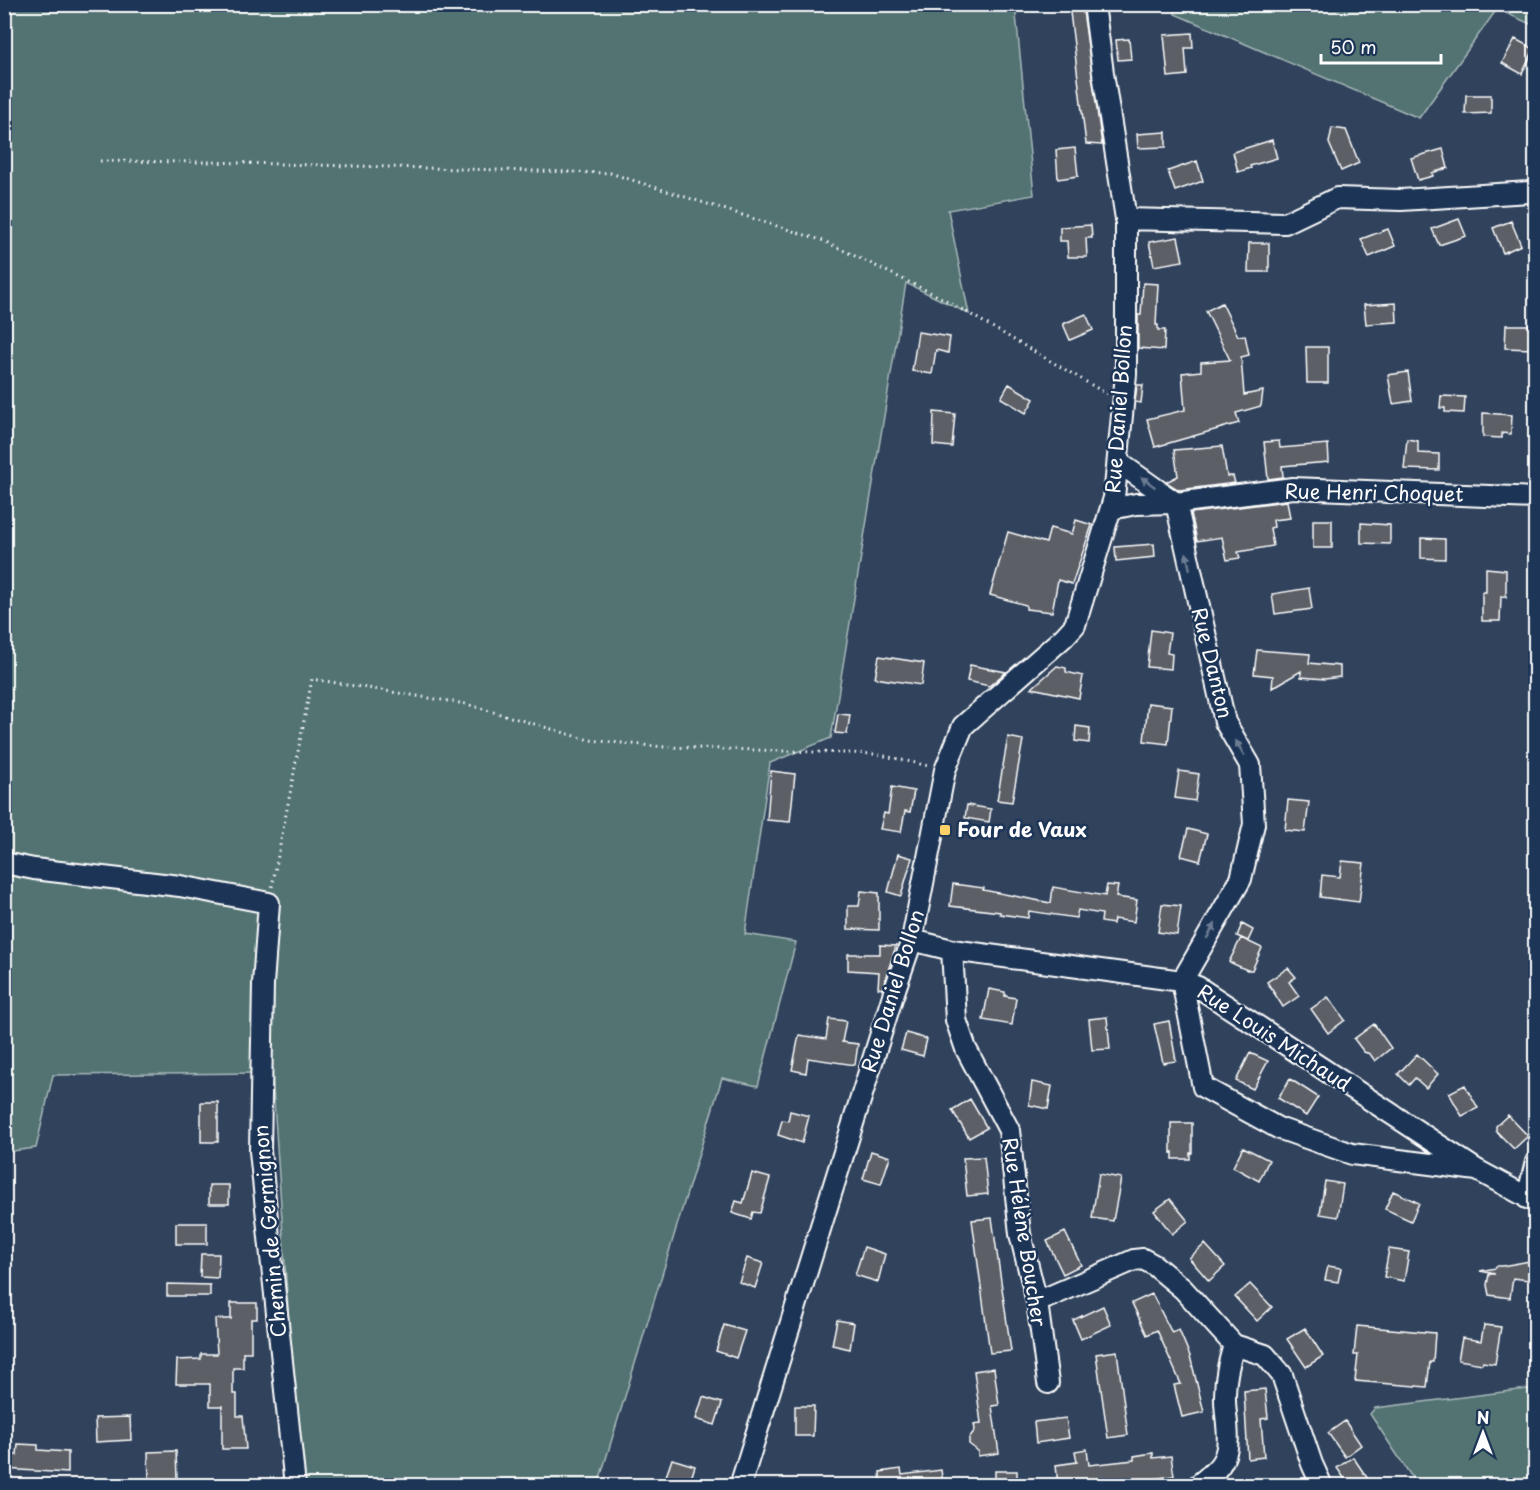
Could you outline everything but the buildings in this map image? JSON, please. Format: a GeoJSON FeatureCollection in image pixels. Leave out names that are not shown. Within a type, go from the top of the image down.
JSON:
{"type":"FeatureCollection","features":[{"type":"Feature","properties":{"kind":"street","name":"Rue Daniel Bollon"},"geometry":{"type":"LineString","coordinates":[[740,1485],[912,939],[945,770],[963,726],[1065,638],[1075,625],[1111,509],[1126,374],[1126,219],[1094,4]]}},
{"type":"Feature","properties":{"kind":"street"},"geometry":{"type":"LineString","coordinates":[[1126,219],[1285,223],[1337,198],[1401,200],[1530,192]]}},
{"type":"Feature","properties":{"kind":"street"},"geometry":{"type":"LineString","coordinates":[[1118,462],[1176,502]]}},
{"type":"Feature","properties":{"kind":"street","name":"Rue Henri Choquet"},"geometry":{"type":"LineString","coordinates":[[1111,509],[1136,504],[1176,502],[1293,488],[1536,498]]}},
{"type":"Feature","properties":{"kind":"street","name":"Rue Danton"},"geometry":{"type":"LineString","coordinates":[[1176,502],[1225,722],[1250,765],[1254,824],[1241,879],[1182,981]]}},
{"type":"Feature","properties":{"kind":"street"},"geometry":{"type":"LineString","coordinates":[[4,863],[34,869],[180,885],[268,903]]}},
{"type":"Feature","properties":{"kind":"street","name":"Chemin de Germignon"},"geometry":{"type":"LineString","coordinates":[[268,903],[263,984],[260,1151],[295,1485]]}},
{"type":"Feature","properties":{"kind":"street","name":"Rue Louis Michaud"},"geometry":{"type":"LineString","coordinates":[[912,939],[952,950],[1182,981],[1198,987],[1477,1170],[1531,1200]]}},
{"type":"Feature","properties":{"kind":"street","name":"Rue Hélène Boucher"},"geometry":{"type":"LineString","coordinates":[[952,950],[956,1020],[966,1048],[1009,1130],[1020,1234],[1036,1302],[1048,1383]]}},
{"type":"Feature","properties":{"kind":"street"},"geometry":{"type":"LineString","coordinates":[[1182,981],[1203,1087],[1278,1128],[1352,1154],[1477,1170]]}},
{"type":"Feature","properties":{"kind":"street"},"geometry":{"type":"LineString","coordinates":[[1531,1200],[1536,1162]]}},
{"type":"Feature","properties":{"kind":"street"},"geometry":{"type":"LineString","coordinates":[[1036,1302],[1134,1260],[1143,1259],[1154,1265],[1183,1289],[1234,1345],[1265,1355],[1282,1375],[1312,1464],[1322,1485]]}},
{"type":"Feature","properties":{"kind":"street"},"geometry":{"type":"LineString","coordinates":[[1197,1485],[1215,1471],[1224,1459],[1227,1445],[1225,1396],[1227,1368],[1234,1345]]}},
{"type":"Feature","properties":{"kind":"path"},"geometry":{"type":"LineString","coordinates":[[100,161],[610,173],[824,241],[944,299],[1123,404]]}},
{"type":"Feature","properties":{"kind":"path"},"geometry":{"type":"LineString","coordinates":[[268,903],[312,679],[466,704],[589,740],[665,747],[876,754],[945,770]]}},
{"type":"Feature","properties":{"kind":"green space"},"geometry":{"type":"Polygon","coordinates":[[[4,5],[1015,5],[1034,195],[948,210],[969,314],[906,283],[831,738],[770,763],[745,934],[796,942],[758,1086],[722,1078],[598,1485],[300,1485],[272,1073],[53,1075],[36,1148],[5,1152],[4,5]]]}},
{"type":"Feature","properties":{"kind":"green space"},"geometry":{"type":"Polygon","coordinates":[[[1174,5],[1535,5],[1535,26],[1497,9],[1419,118],[1175,14],[1174,5]]]}},
{"type":"Feature","properties":{"kind":"green space"},"geometry":{"type":"Polygon","coordinates":[[[1535,1388],[1535,1485],[1417,1485],[1370,1414],[1375,1408],[1535,1388]]]}},
{"type":"Feature","properties":{"kind":"place","name":"Four de Vaux"},"geometry":{"type":"Point","coordinates":[945,830]}}]}
